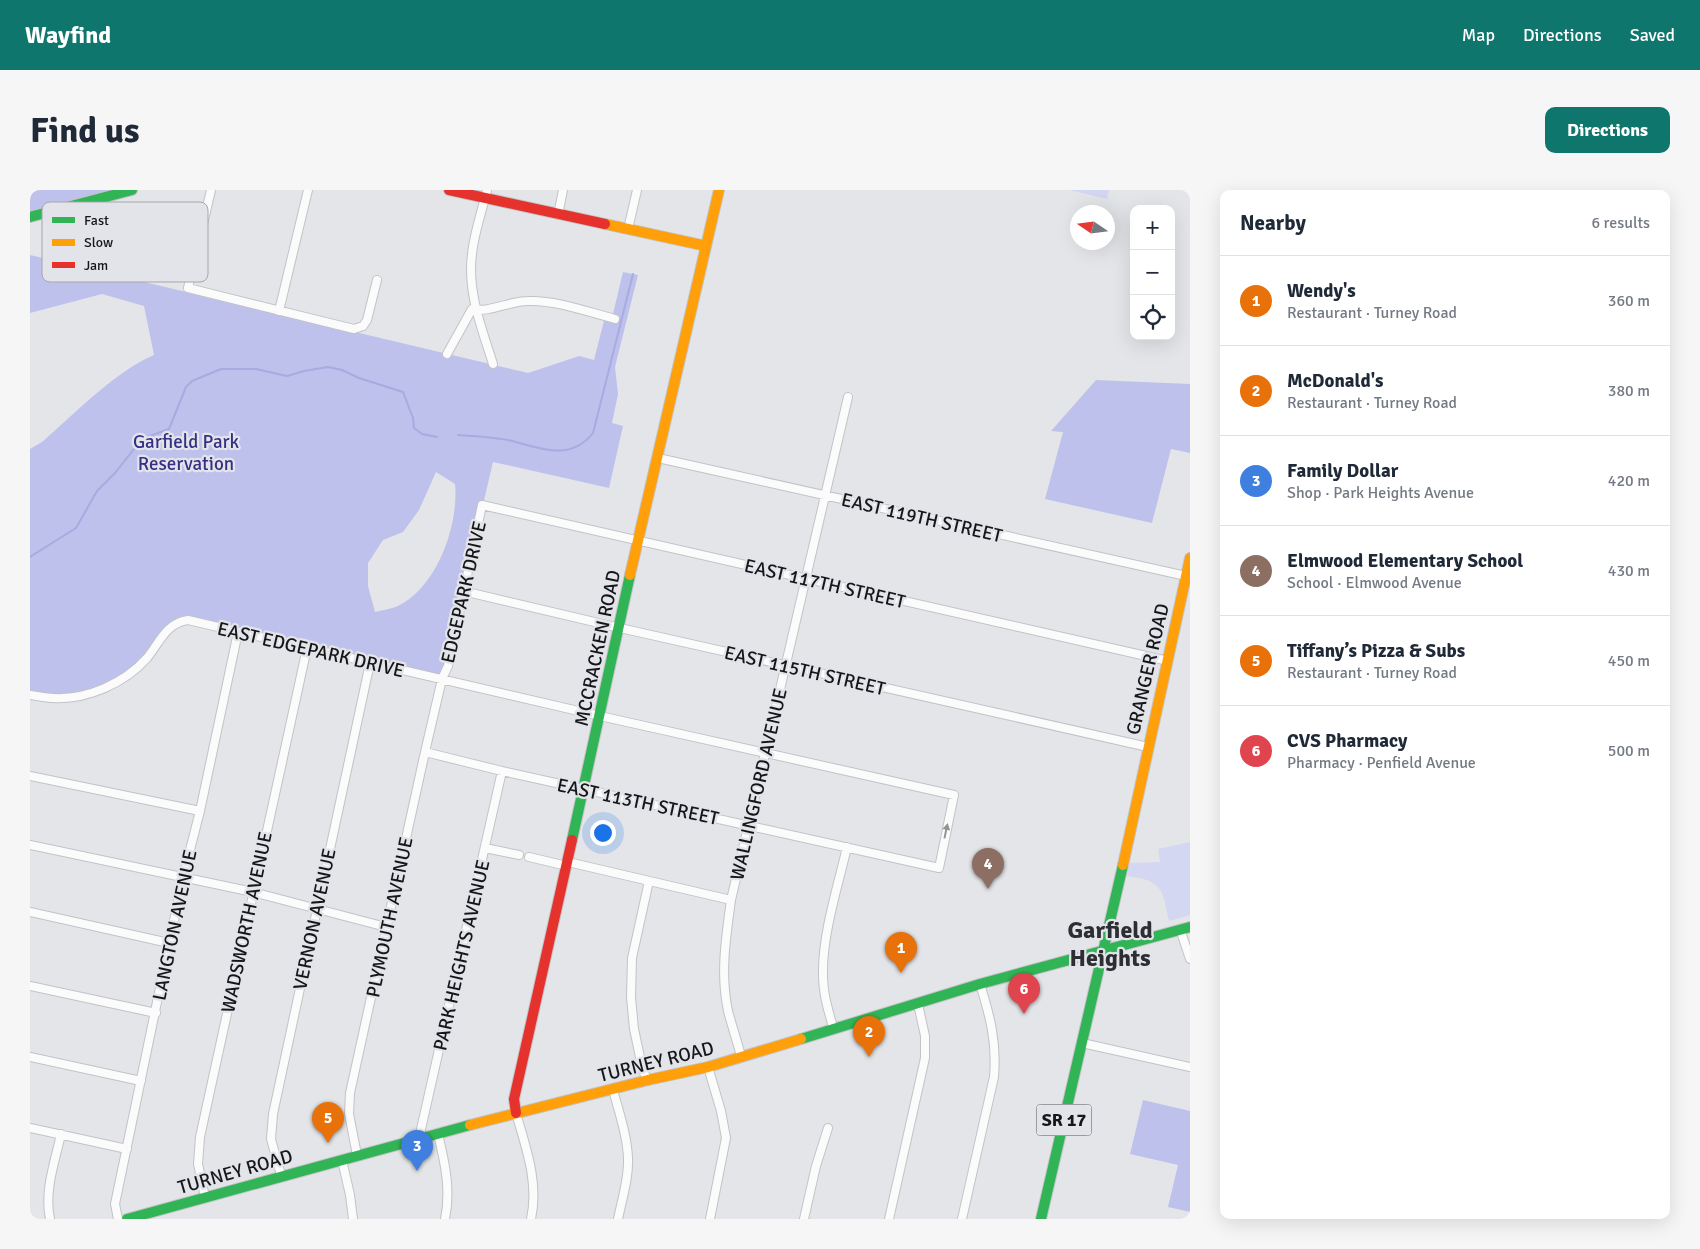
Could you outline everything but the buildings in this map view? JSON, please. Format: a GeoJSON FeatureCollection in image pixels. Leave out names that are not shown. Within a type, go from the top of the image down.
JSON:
{"type":"FeatureCollection","features":[{"type":"Feature","properties":{"kind":"main road"},"geometry":{"type":"LineString","coordinates":[[87,202],[132,190]]}},
{"type":"Feature","properties":{"kind":"main road"},"geometry":{"type":"LineString","coordinates":[[449,190],[486,194],[558,214],[706,246]]}},
{"type":"Feature","properties":{"kind":"main road","name":"MCCRACKEN ROAD"},"geometry":{"type":"LineString","coordinates":[[516,1114],[514,1100],[638,541],[719,190]]}},
{"type":"Feature","properties":{"kind":"main road","name":"GRANGER ROAD"},"geometry":{"type":"LineString","coordinates":[[1041,1219],[1134,816],[1190,558]]}},
{"type":"Feature","properties":{"kind":"main road","name":"TURNEY ROAD"},"geometry":{"type":"LineString","coordinates":[[128,1219],[419,1138],[648,1080],[708,1067],[833,1027],[918,1004],[980,984],[1185,928]]}},
{"type":"Feature","properties":{"kind":"street"},"geometry":{"type":"LineString","coordinates":[[208,206],[212,190]]}},
{"type":"Feature","properties":{"kind":"street"},"geometry":{"type":"LineString","coordinates":[[279,311],[308,190]]}},
{"type":"Feature","properties":{"kind":"street"},"geometry":{"type":"LineString","coordinates":[[558,214],[563,190]]}},
{"type":"Feature","properties":{"kind":"street"},"geometry":{"type":"LineString","coordinates":[[628,229],[637,190]]}},
{"type":"Feature","properties":{"kind":"street"},"geometry":{"type":"LineString","coordinates":[[486,194],[472,255],[471,285],[476,310],[493,364]]}},
{"type":"Feature","properties":{"kind":"street"},"geometry":{"type":"LineString","coordinates":[[189,282],[188,288],[354,329],[363,326],[368,320],[377,280]]}},
{"type":"Feature","properties":{"kind":"street"},"geometry":{"type":"LineString","coordinates":[[447,354],[472,309],[482,312],[506,304],[529,301],[553,304],[615,319]]}},
{"type":"Feature","properties":{"kind":"street","name":"WALLINGFORD AVENUE"},"geometry":{"type":"LineString","coordinates":[[741,1056],[728,1010],[724,974],[725,942],[731,900],[848,397]]}},
{"type":"Feature","properties":{"kind":"street","name":"EAST 119TH STREET"},"geometry":{"type":"LineString","coordinates":[[658,458],[1186,576]]}},
{"type":"Feature","properties":{"kind":"street","name":"EAST 117TH STREET"},"geometry":{"type":"LineString","coordinates":[[482,505],[1168,661]]}},
{"type":"Feature","properties":{"kind":"street","name":"EDGEPARK DRIVE"},"geometry":{"type":"LineString","coordinates":[[442,679],[448,666],[482,505]]}},
{"type":"Feature","properties":{"kind":"street","name":"EAST 115TH STREET"},"geometry":{"type":"LineString","coordinates":[[463,592],[1148,747]]}},
{"type":"Feature","properties":{"kind":"street","name":"EAST EDGEPARK DRIVE"},"geometry":{"type":"LineString","coordinates":[[30,695],[53,698],[79,696],[93,693],[108,686],[128,674],[146,658],[169,628],[180,621],[188,620],[600,716],[954,795],[939,868]]}},
{"type":"Feature","properties":{"kind":"street","name":"LANGTON AVENUE"},"geometry":{"type":"LineString","coordinates":[[118,1219],[115,1204],[183,877],[200,811],[238,632]]}},
{"type":"Feature","properties":{"kind":"street","name":"WADSWORTH AVENUE"},"geometry":{"type":"LineString","coordinates":[[205,1197],[198,1164],[200,1137],[252,892],[307,648]]}},
{"type":"Feature","properties":{"kind":"street","name":"VERNON AVENUE"},"geometry":{"type":"LineString","coordinates":[[282,1175],[271,1139],[273,1114],[370,663]]}},
{"type":"Feature","properties":{"kind":"street","name":"PLYMOUTH AVENUE"},"geometry":{"type":"LineString","coordinates":[[358,1155],[349,1114],[350,1093],[442,679]]}},
{"type":"Feature","properties":{"kind":"street","name":"EAST 113TH STREET"},"geometry":{"type":"LineString","coordinates":[[425,752],[502,772],[939,868]]}},
{"type":"Feature","properties":{"kind":"street","name":"PARK HEIGHTS AVENUE"},"geometry":{"type":"LineString","coordinates":[[419,1138],[502,772]]}},
{"type":"Feature","properties":{"kind":"street"},"geometry":{"type":"LineString","coordinates":[[30,776],[200,811]]}},
{"type":"Feature","properties":{"kind":"street"},"geometry":{"type":"LineString","coordinates":[[30,845],[252,892],[386,927]]}},
{"type":"Feature","properties":{"kind":"street"},"geometry":{"type":"LineString","coordinates":[[833,1027],[826,1001],[823,975],[824,949],[847,847]]}},
{"type":"Feature","properties":{"kind":"street"},"geometry":{"type":"LineString","coordinates":[[485,848],[519,855]]}},
{"type":"Feature","properties":{"kind":"street"},"geometry":{"type":"LineString","coordinates":[[529,857],[649,881],[731,900]]}},
{"type":"Feature","properties":{"kind":"street"},"geometry":{"type":"LineString","coordinates":[[648,1080],[637,1044],[631,997],[632,958],[649,881]]}},
{"type":"Feature","properties":{"kind":"street"},"geometry":{"type":"LineString","coordinates":[[30,912],[170,943]]}},
{"type":"Feature","properties":{"kind":"street"},"geometry":{"type":"LineString","coordinates":[[1185,928],[1190,959]]}},
{"type":"Feature","properties":{"kind":"street"},"geometry":{"type":"LineString","coordinates":[[962,1219],[994,1077],[996,1057],[993,1029],[980,984]]}},
{"type":"Feature","properties":{"kind":"street"},"geometry":{"type":"LineString","coordinates":[[30,986],[156,1013]]}},
{"type":"Feature","properties":{"kind":"street"},"geometry":{"type":"LineString","coordinates":[[889,1219],[924,1058],[925,1036],[918,1004]]}},
{"type":"Feature","properties":{"kind":"street"},"geometry":{"type":"LineString","coordinates":[[1082,1043],[1190,1066]]}},
{"type":"Feature","properties":{"kind":"street"},"geometry":{"type":"LineString","coordinates":[[30,1057],[141,1081]]}},
{"type":"Feature","properties":{"kind":"street"},"geometry":{"type":"LineString","coordinates":[[708,1067],[721,1111],[726,1138],[710,1219]]}},
{"type":"Feature","properties":{"kind":"street"},"geometry":{"type":"LineString","coordinates":[[613,1090],[625,1136],[628,1160],[626,1182],[618,1219]]}},
{"type":"Feature","properties":{"kind":"street"},"geometry":{"type":"LineString","coordinates":[[516,1114],[534,1187],[531,1219]]}},
{"type":"Feature","properties":{"kind":"street"},"geometry":{"type":"LineString","coordinates":[[30,1128],[127,1150]]}},
{"type":"Feature","properties":{"kind":"street"},"geometry":{"type":"LineString","coordinates":[[804,1219],[816,1166],[828,1128]]}},
{"type":"Feature","properties":{"kind":"street"},"geometry":{"type":"LineString","coordinates":[[50,1219],[48,1190],[61,1134]]}},
{"type":"Feature","properties":{"kind":"street"},"geometry":{"type":"LineString","coordinates":[[438,1134],[447,1168],[448,1204],[445,1219]]}},
{"type":"Feature","properties":{"kind":"street"},"geometry":{"type":"LineString","coordinates":[[342,1160],[350,1194],[353,1219]]}},
{"type":"Feature","properties":{"kind":"shaded area"},"geometry":{"type":"Polygon","coordinates":[[[1069,190],[1109,190],[1107,199],[1069,190]]]}},
{"type":"Feature","properties":{"kind":"shaded area"},"geometry":{"type":"Polygon","coordinates":[[[1190,842],[1190,915],[1169,921],[1162,893],[1154,883],[1127,876],[1129,863],[1160,862],[1158,849],[1190,842]]]}},
{"type":"Feature","properties":{"kind":"green space"},"geometry":{"type":"Polygon","coordinates":[[[30,190],[132,190],[87,202],[42,202],[42,214],[30,217],[30,190]]]}},
{"type":"Feature","properties":{"kind":"green space","name":"Garfield Park Reservation"},"geometry":{"type":"Polygon","coordinates":[[[30,255],[42,258],[42,282],[144,282],[528,373],[579,356],[594,360],[605,317],[612,318],[623,272],[638,275],[615,367],[618,394],[612,423],[623,426],[609,488],[493,462],[442,679],[180,621],[128,674],[79,696],[30,695],[30,449],[42,442],[110,382],[125,371],[154,355],[144,306],[102,294],[30,313],[30,255]],[[436,472],[419,510],[403,532],[383,540],[368,563],[368,586],[375,612],[398,606],[412,597],[424,585],[443,553],[449,536],[455,500],[455,484],[436,472]]]}},
{"type":"Feature","properties":{"kind":"green space"},"geometry":{"type":"Polygon","coordinates":[[[1096,380],[1190,384],[1190,453],[1171,449],[1152,523],[1045,499],[1063,432],[1051,431],[1096,380]]]}},
{"type":"Feature","properties":{"kind":"green space"},"geometry":{"type":"Polygon","coordinates":[[[1143,1100],[1190,1111],[1190,1212],[1168,1207],[1178,1165],[1130,1154],[1143,1100]]]}},
{"type":"Feature","properties":{"kind":"waterway"},"geometry":{"type":"LineString","coordinates":[[458,435],[502,439],[553,450],[574,448],[584,442],[593,433],[633,274]]}},
{"type":"Feature","properties":{"kind":"waterway"},"geometry":{"type":"LineString","coordinates":[[30,557],[76,528],[97,491],[115,473],[138,444],[147,437],[169,429],[186,387],[192,381],[221,369],[256,369],[287,376],[328,367],[342,370],[359,378],[403,392],[413,418],[414,428],[422,434],[437,437]]}},
{"type":"Feature","properties":{"kind":"traffic: fast"},"geometry":{"type":"LineString","coordinates":[[87,202],[132,190]]}},
{"type":"Feature","properties":{"kind":"traffic: fast"},"geometry":{"type":"LineString","coordinates":[[30,217],[42,214]]}},
{"type":"Feature","properties":{"kind":"traffic: fast"},"geometry":{"type":"LineString","coordinates":[[572,840],[630,575]]}},
{"type":"Feature","properties":{"kind":"traffic: fast"},"geometry":{"type":"LineString","coordinates":[[1041,1219],[1123,865]]}},
{"type":"Feature","properties":{"kind":"traffic: fast"},"geometry":{"type":"LineString","coordinates":[[801,1039],[980,984],[1190,927]]}},
{"type":"Feature","properties":{"kind":"traffic: fast"},"geometry":{"type":"LineString","coordinates":[[127,1219],[470,1125]]}},
{"type":"Feature","properties":{"kind":"traffic: slow"},"geometry":{"type":"LineString","coordinates":[[630,575],[719,190]]}},
{"type":"Feature","properties":{"kind":"traffic: slow"},"geometry":{"type":"LineString","coordinates":[[605,224],[706,246]]}},
{"type":"Feature","properties":{"kind":"traffic: slow"},"geometry":{"type":"LineString","coordinates":[[1123,865],[1190,558]]}},
{"type":"Feature","properties":{"kind":"traffic: slow"},"geometry":{"type":"LineString","coordinates":[[470,1125],[648,1080],[708,1067],[801,1039]]}},
{"type":"Feature","properties":{"kind":"traffic: jam"},"geometry":{"type":"LineString","coordinates":[[449,190],[605,224]]}},
{"type":"Feature","properties":{"kind":"traffic: jam"},"geometry":{"type":"LineString","coordinates":[[516,1113],[514,1099],[572,840]]}},
{"type":"Feature","properties":{"kind":"place","name":"Elmwood Elementary School"},"geometry":{"type":"Point","coordinates":[988,889]}},
{"type":"Feature","properties":{"kind":"place","name":"Wendy's"},"geometry":{"type":"Point","coordinates":[901,973]}},
{"type":"Feature","properties":{"kind":"place","name":"CVS Pharmacy"},"geometry":{"type":"Point","coordinates":[1024,1014]}},
{"type":"Feature","properties":{"kind":"place","name":"McDonald's"},"geometry":{"type":"Point","coordinates":[869,1057]}},
{"type":"Feature","properties":{"kind":"place","name":"Tiffany’s Pizza & Subs"},"geometry":{"type":"Point","coordinates":[328,1143]}},
{"type":"Feature","properties":{"kind":"place","name":"Family Dollar"},"geometry":{"type":"Point","coordinates":[417,1171]}},
{"type":"Feature","properties":{"kind":"district","name":"Garfield Heights"},"geometry":{"type":"Point","coordinates":[1110,944]}}]}
